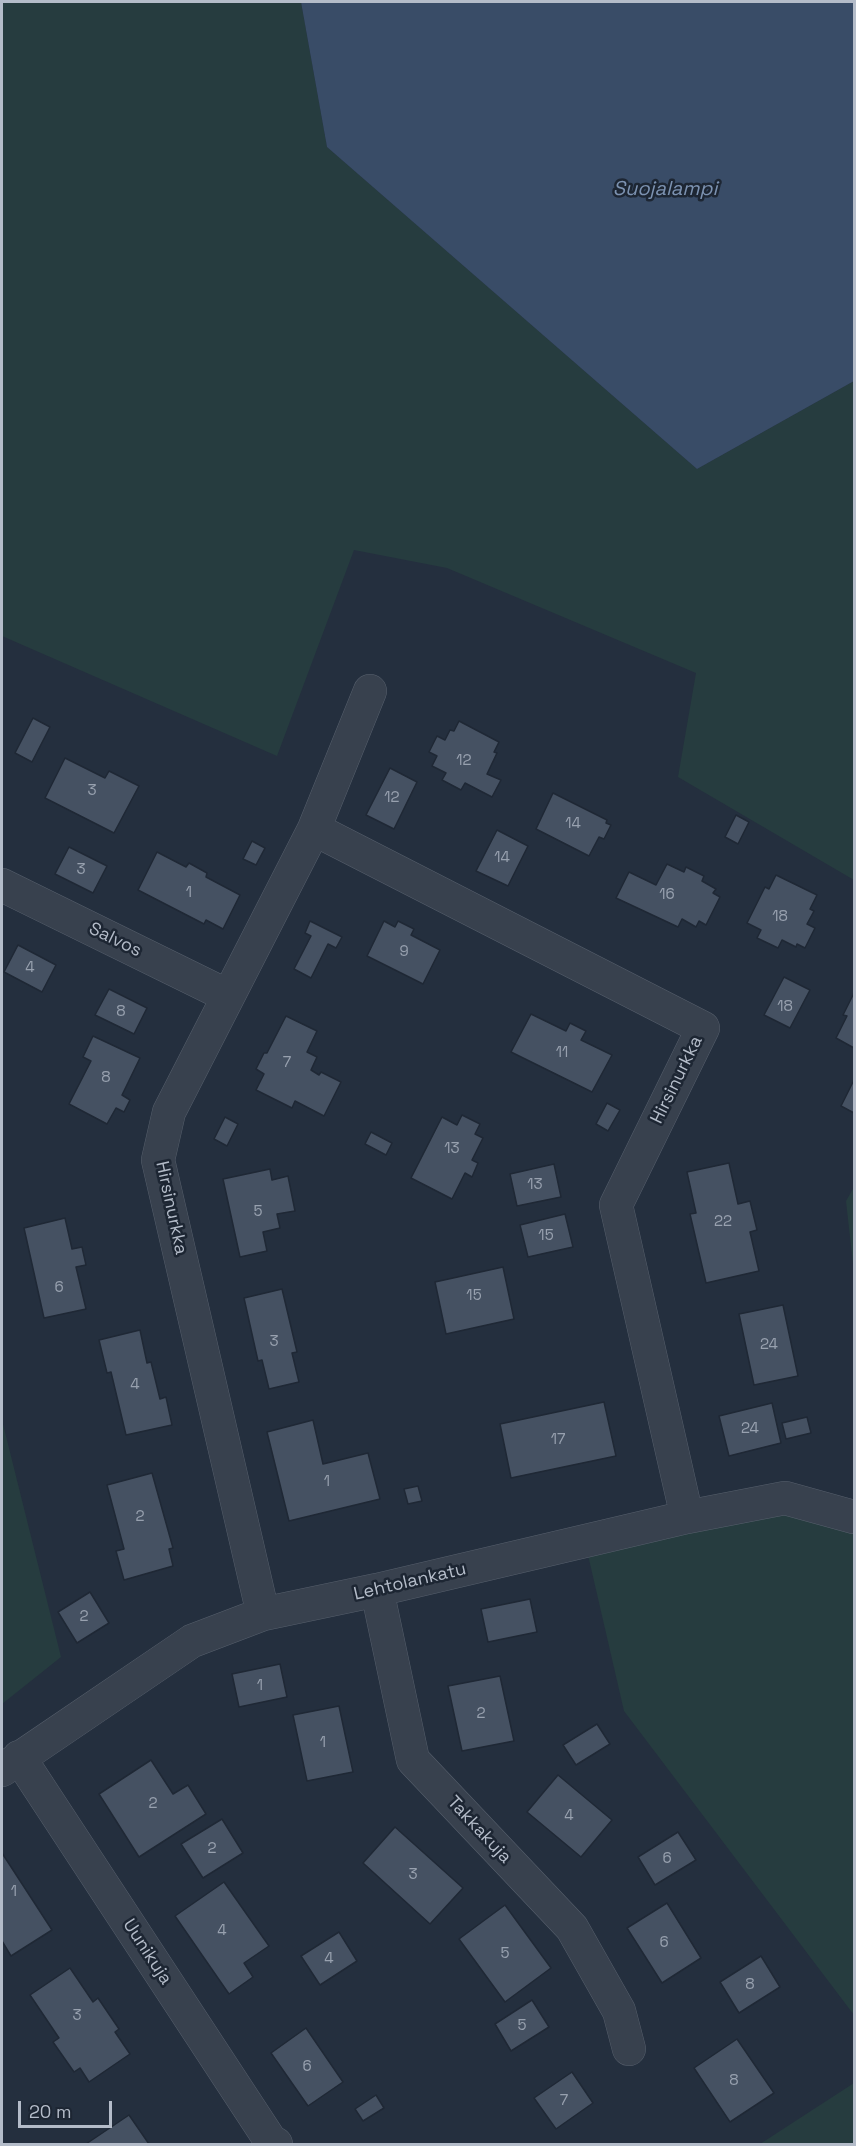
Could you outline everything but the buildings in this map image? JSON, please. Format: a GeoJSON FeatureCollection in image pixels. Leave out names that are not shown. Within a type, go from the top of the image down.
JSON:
{"type":"FeatureCollection","features":[{"type":"Feature","properties":{"kind":"street","name":"Hirsinurkka"},"geometry":{"type":"LineString","coordinates":[[263,1614],[158,1160],[169,1112],[314,829],[370,691]]}},
{"type":"Feature","properties":{"kind":"street","name":"Hirsinurkka"},"geometry":{"type":"LineString","coordinates":[[314,829],[703,1028],[616,1205],[687,1517]]}},
{"type":"Feature","properties":{"kind":"street","name":"Salvos"},"geometry":{"type":"LineString","coordinates":[[2,885],[228,996]]}},
{"type":"Feature","properties":{"kind":"street","name":"Lehtolankatu"},"geometry":{"type":"LineString","coordinates":[[10,1764],[192,1641],[263,1614],[377,1590],[687,1517],[785,1498],[855,1517]]}},
{"type":"Feature","properties":{"kind":"street","name":"Takkakuja"},"geometry":{"type":"LineString","coordinates":[[377,1590],[412,1760],[572,1928],[619,2011],[629,2049]]}},
{"type":"Feature","properties":{"kind":"street","name":"Uunikuja"},"geometry":{"type":"LineString","coordinates":[[10,1764],[272,2143],[276,2145]]}},
{"type":"Feature","properties":{"kind":"green space"},"geometry":{"type":"Polygon","coordinates":[[[2,2],[301,2],[327,147],[697,469],[854,381],[854,880],[678,777],[696,673],[447,568],[354,550],[277,756],[2,636],[2,2]]]}},
{"type":"Feature","properties":{"kind":"green space"},"geometry":{"type":"Polygon","coordinates":[[[854,1187],[854,1273],[846,1201],[854,1187]]]}},
{"type":"Feature","properties":{"kind":"green space"},"geometry":{"type":"Polygon","coordinates":[[[2,1420],[61,1657],[2,1704],[2,1420]]]}},
{"type":"Feature","properties":{"kind":"green space"},"geometry":{"type":"Polygon","coordinates":[[[785,1498],[854,1517],[854,2015],[624,1711],[585,1542],[785,1498]]]}},
{"type":"Feature","properties":{"kind":"green space"},"geometry":{"type":"Polygon","coordinates":[[[854,2083],[854,2144],[760,2144],[854,2083]]]}},
{"type":"Feature","properties":{"kind":"water","name":"Suojalampi"},"geometry":{"type":"Polygon","coordinates":[[[301,2],[854,2],[854,381],[697,469],[327,147],[301,2]]]}}]}
